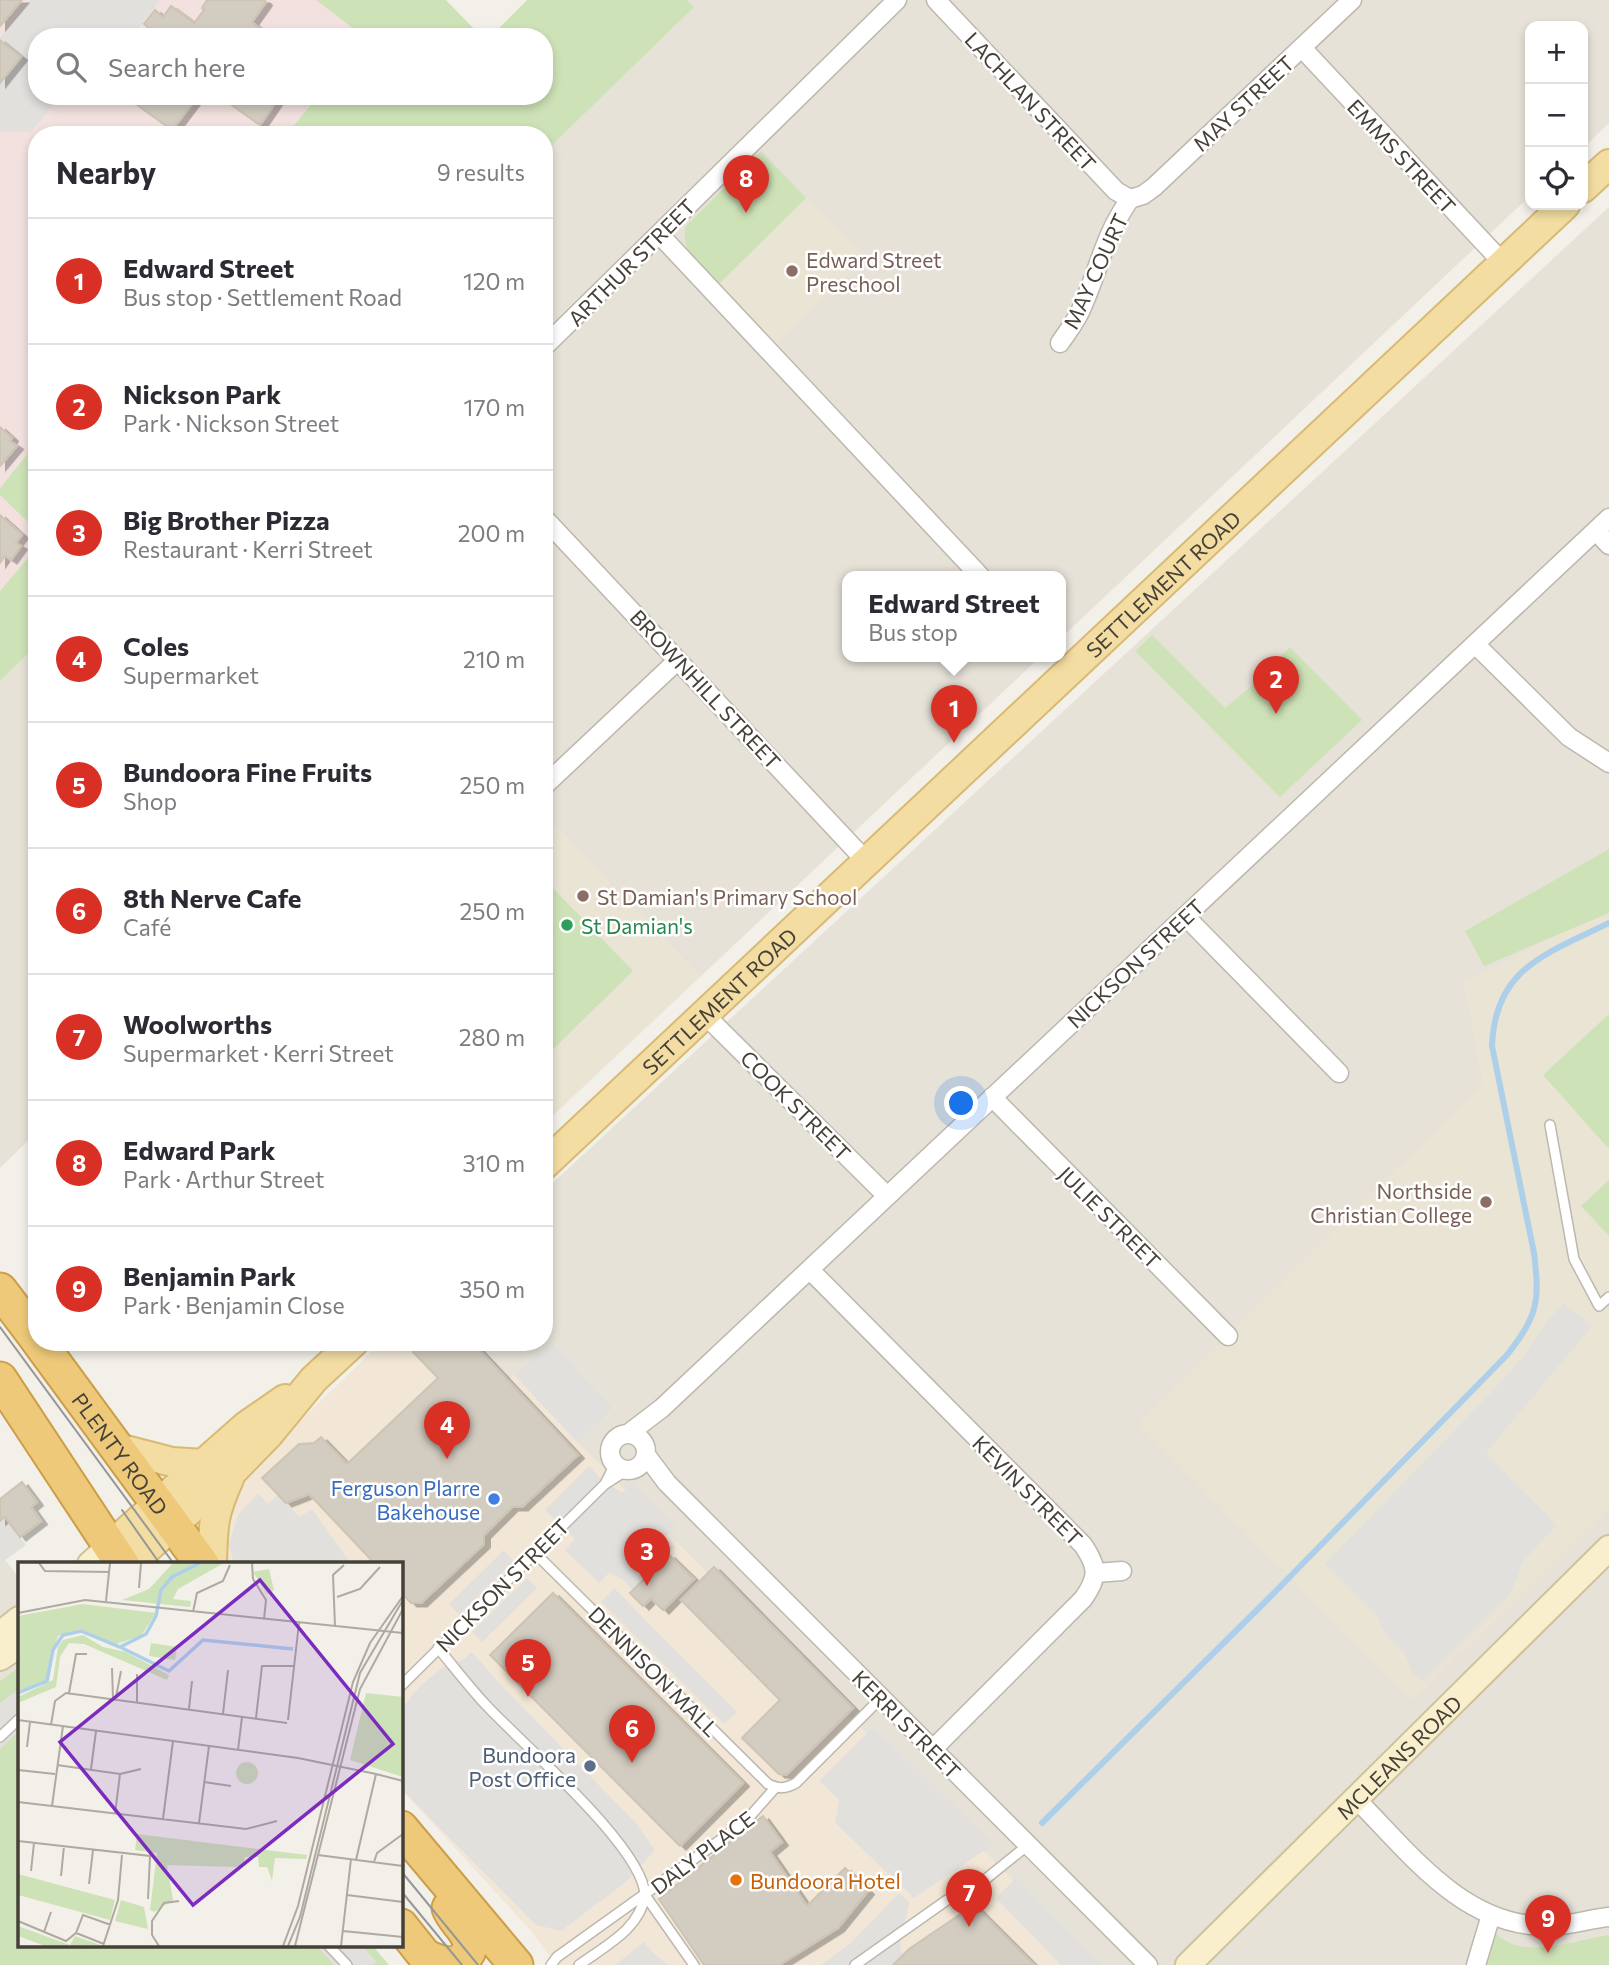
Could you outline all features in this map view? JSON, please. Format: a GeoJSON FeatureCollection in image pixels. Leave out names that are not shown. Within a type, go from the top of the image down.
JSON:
{"type":"FeatureCollection","features":[{"type":"Feature","properties":{"kind":"highway","name":"PLENTY ROAD"},"geometry":{"type":"LineString","coordinates":[[0,1290],[28,1328]]}},
{"type":"Feature","properties":{"kind":"highway","name":"PLENTY ROAD"},"geometry":{"type":"LineString","coordinates":[[45,1351],[201,1562]]}},
{"type":"Feature","properties":{"kind":"highway"},"geometry":{"type":"LineString","coordinates":[[0,1379],[113,1560]]}},
{"type":"Feature","properties":{"kind":"highway"},"geometry":{"type":"LineString","coordinates":[[402,1829],[516,1965]]}},
{"type":"Feature","properties":{"kind":"highway"},"geometry":{"type":"LineString","coordinates":[[402,1927],[429,1961],[451,1964],[465,1957],[470,1945],[469,1938],[452,1915],[428,1861]]}},
{"type":"Feature","properties":{"kind":"main road"},"geometry":{"type":"LineString","coordinates":[[1588,183],[1609,164]]}},
{"type":"Feature","properties":{"kind":"main road","name":"SETTLEMENT ROAD"},"geometry":{"type":"LineString","coordinates":[[1066,661],[1560,210]]}},
{"type":"Feature","properties":{"kind":"main road","name":"SETTLEMENT ROAD"},"geometry":{"type":"LineString","coordinates":[[553,1157],[866,861],[1063,664]]}},
{"type":"Feature","properties":{"kind":"main road"},"geometry":{"type":"LineString","coordinates":[[113,1560],[167,1515],[231,1473],[268,1435],[314,1379],[344,1351]]}},
{"type":"Feature","properties":{"kind":"main road"},"geometry":{"type":"LineString","coordinates":[[167,1515],[205,1464],[246,1426],[314,1379]]}},
{"type":"Feature","properties":{"kind":"main road"},"geometry":{"type":"LineString","coordinates":[[118,1448],[172,1462],[205,1464]]}},
{"type":"Feature","properties":{"kind":"main road"},"geometry":{"type":"LineString","coordinates":[[212,1562],[212,1534],[216,1509],[231,1473]]}},
{"type":"Feature","properties":{"kind":"street","name":"ARTHUR STREET"},"geometry":{"type":"LineString","coordinates":[[553,338],[897,0]]}},
{"type":"Feature","properties":{"kind":"street","name":"LACHLAN STREET"},"geometry":{"type":"LineString","coordinates":[[936,0],[1116,191],[1130,199]]}},
{"type":"Feature","properties":{"kind":"street","name":"MAY STREET"},"geometry":{"type":"LineString","coordinates":[[1130,199],[1143,195],[1154,187],[1352,0]]}},
{"type":"Feature","properties":{"kind":"street","name":"EMMS STREET"},"geometry":{"type":"LineString","coordinates":[[1302,48],[1503,264]]}},
{"type":"Feature","properties":{"kind":"street","name":"MAY COURT"},"geometry":{"type":"LineString","coordinates":[[1060,343],[1083,307],[1107,237],[1130,199]]}},
{"type":"Feature","properties":{"kind":"street"},"geometry":{"type":"LineString","coordinates":[[659,234],[975,571]]}},
{"type":"Feature","properties":{"kind":"street"},"geometry":{"type":"LineString","coordinates":[[1606,522],[1609,545]]}},
{"type":"Feature","properties":{"kind":"street","name":"NICKSON STREET"},"geometry":{"type":"LineString","coordinates":[[633,1455],[662,1408],[1606,522]]}},
{"type":"Feature","properties":{"kind":"street","name":"BROWNHILL STREET"},"geometry":{"type":"LineString","coordinates":[[553,528],[866,861]]}},
{"type":"Feature","properties":{"kind":"street"},"geometry":{"type":"LineString","coordinates":[[1475,644],[1569,737],[1609,763]]}},
{"type":"Feature","properties":{"kind":"street"},"geometry":{"type":"LineString","coordinates":[[553,778],[678,660]]}},
{"type":"Feature","properties":{"kind":"street"},"geometry":{"type":"LineString","coordinates":[[1185,916],[1339,1073]]}},
{"type":"Feature","properties":{"kind":"street","name":"COOK STREET"},"geometry":{"type":"LineString","coordinates":[[705,1015],[887,1196]]}},
{"type":"Feature","properties":{"kind":"street","name":"JULIE STREET"},"geometry":{"type":"LineString","coordinates":[[992,1097],[1228,1336]]}},
{"type":"Feature","properties":{"kind":"street","name":"KEVIN STREET"},"geometry":{"type":"LineString","coordinates":[[810,1270],[1083,1545],[1093,1559],[1096,1573]]}},
{"type":"Feature","properties":{"kind":"street","name":"KERRI STREET"},"geometry":{"type":"LineString","coordinates":[[633,1455],[667,1483],[1148,1965]]}},
{"type":"Feature","properties":{"kind":"street","name":"MCLEANS ROAD"},"geometry":{"type":"LineString","coordinates":[[1188,1965],[1609,1548]]}},
{"type":"Feature","properties":{"kind":"street"},"geometry":{"type":"LineString","coordinates":[[932,1750],[1083,1599],[1096,1573],[1122,1571]]}},
{"type":"Feature","properties":{"kind":"street"},"geometry":{"type":"LineString","coordinates":[[0,1634],[18,1620]]}},
{"type":"Feature","properties":{"kind":"street"},"geometry":{"type":"LineString","coordinates":[[0,1658],[18,1646]]}},
{"type":"Feature","properties":{"kind":"street"},"geometry":{"type":"LineString","coordinates":[[1357,1800],[1441,1885],[1464,1902],[1491,1915],[1518,1923],[1545,1926],[1609,1917]]}},
{"type":"Feature","properties":{"kind":"street"},"geometry":{"type":"LineString","coordinates":[[1476,1965],[1491,1915]]}},
{"type":"Feature","properties":{"kind":"lane"},"geometry":{"type":"LineString","coordinates":[[1550,1125],[1574,1259],[1599,1306],[1609,1297]]}},
{"type":"Feature","properties":{"kind":"lane","name":"NICKSON STREET"},"geometry":{"type":"LineString","coordinates":[[402,1685],[633,1455]]}},
{"type":"Feature","properties":{"kind":"lane","name":"NICKSON STREET"},"geometry":{"type":"LineString","coordinates":[[604,1485],[633,1455]]}},
{"type":"Feature","properties":{"kind":"lane","name":"DENNISON MALL"},"geometry":{"type":"LineString","coordinates":[[534,1552],[775,1788]]}},
{"type":"Feature","properties":{"kind":"lane"},"geometry":{"type":"LineString","coordinates":[[439,1648],[485,1704],[614,1835],[633,1863],[645,1889],[645,1895],[694,1965]]}},
{"type":"Feature","properties":{"kind":"lane","name":"DALY PLACE"},"geometry":{"type":"LineString","coordinates":[[551,1965],[556,1957],[626,1905],[645,1895],[744,1823],[775,1788],[796,1783],[881,1698]]}},
{"type":"Feature","properties":{"kind":"lane"},"geometry":{"type":"LineString","coordinates":[[0,1737],[18,1720]]}},
{"type":"Feature","properties":{"kind":"lane"},"geometry":{"type":"LineString","coordinates":[[855,1965],[947,1900],[987,1878],[1028,1845]]}},
{"type":"Feature","properties":{"kind":"lane","name":"DALY PLACE"},"geometry":{"type":"LineString","coordinates":[[579,1965],[639,1917],[645,1895]]}},
{"type":"Feature","properties":{"kind":"lane"},"geometry":{"type":"LineString","coordinates":[[331,1948],[347,1965]]}},
{"type":"Feature","properties":{"kind":"shaded area"},"geometry":{"type":"Polygon","coordinates":[[[0,0],[316,0],[352,28],[28,28],[28,105],[311,105],[293,126],[28,126],[28,444],[27,453],[0,488],[0,0]]]}},
{"type":"Feature","properties":{"kind":"shaded area"},"geometry":{"type":"Polygon","coordinates":[[[30,0],[160,0],[139,28],[28,28],[28,105],[53,105],[36,126],[28,126],[28,132],[0,132],[0,83],[21,58],[0,38],[30,0]]]}},
{"type":"Feature","properties":{"kind":"shaded area"},"geometry":{"type":"Polygon","coordinates":[[[687,0],[1609,0],[1609,123],[1588,143],[1588,21],[1525,21],[1525,201],[1066,633],[1066,571],[842,571],[842,662],[1035,662],[700,977],[553,824],[553,144],[693,7],[687,0]]]}},
{"type":"Feature","properties":{"kind":"shaded area","name":"Edward Street Preschool"},"geometry":{"type":"Polygon","coordinates":[[[806,198],[865,257],[777,344],[719,284],[806,198]]]}},
{"type":"Feature","properties":{"kind":"shaded area"},"geometry":{"type":"Polygon","coordinates":[[[1609,207],[1609,1965],[1097,1965],[578,1443],[614,1408],[553,1343],[553,1183],[1609,207]]]}},
{"type":"Feature","properties":{"kind":"shaded area"},"geometry":{"type":"Polygon","coordinates":[[[0,495],[28,522],[28,558],[0,591],[0,495]]]}},
{"type":"Feature","properties":{"kind":"shaded area"},"geometry":{"type":"Polygon","coordinates":[[[28,654],[28,1141],[0,1168],[0,681],[28,654]]]}},
{"type":"Feature","properties":{"kind":"shaded area","name":"St Damian's Primary School"},"geometry":{"type":"Polygon","coordinates":[[[553,824],[700,977],[553,1116],[553,824]]]}},
{"type":"Feature","properties":{"kind":"shaded area","name":"Northside Christian College"},"geometry":{"type":"Polygon","coordinates":[[[1609,907],[1609,1508],[1414,1700],[1139,1424],[1483,1083],[1464,983],[1609,907]]]}},
{"type":"Feature","properties":{"kind":"shaded area"},"geometry":{"type":"Polygon","coordinates":[[[1563,1303],[1592,1326],[1486,1453],[1557,1525],[1523,1561],[1510,1595],[1423,1682],[1412,1672],[1405,1654],[1385,1634],[1377,1616],[1325,1564],[1487,1397],[1523,1357],[1563,1303]]]}},
{"type":"Feature","properties":{"kind":"shaded area"},"geometry":{"type":"Polygon","coordinates":[[[553,1343],[614,1408],[578,1443],[1097,1965],[556,1965],[531,1931],[402,1790],[402,1562],[229,1562],[214,1544],[239,1479],[373,1351],[481,1351],[508,1380],[540,1351],[553,1351],[553,1343]]]}},
{"type":"Feature","properties":{"kind":"shaded area"},"geometry":{"type":"Polygon","coordinates":[[[553,1343],[614,1408],[578,1443],[514,1375],[540,1351],[553,1351],[553,1343]]]}},
{"type":"Feature","properties":{"kind":"shaded area"},"geometry":{"type":"Polygon","coordinates":[[[480,1351],[542,1351],[508,1381],[480,1351]]]}},
{"type":"Feature","properties":{"kind":"shaded area"},"geometry":{"type":"Polygon","coordinates":[[[589,1466],[599,1477],[622,1493],[633,1483],[676,1526],[665,1537],[675,1547],[632,1590],[622,1579],[609,1573],[599,1583],[565,1550],[575,1539],[545,1510],[589,1466]]]}},
{"type":"Feature","properties":{"kind":"shaded area"},"geometry":{"type":"Polygon","coordinates":[[[258,1493],[268,1504],[278,1495],[299,1517],[312,1509],[350,1562],[234,1562],[229,1544],[238,1515],[258,1493]]]}},
{"type":"Feature","properties":{"kind":"shaded area"},"geometry":{"type":"Polygon","coordinates":[[[5,1517],[26,1545],[0,1564],[0,1521],[5,1517]]]}},
{"type":"Feature","properties":{"kind":"shaded area"},"geometry":{"type":"Polygon","coordinates":[[[504,1550],[514,1561],[459,1615],[449,1604],[504,1550]]]}},
{"type":"Feature","properties":{"kind":"shaded area"},"geometry":{"type":"Polygon","coordinates":[[[0,1553],[18,1577],[18,1668],[0,1681],[0,1553]]]}},
{"type":"Feature","properties":{"kind":"shaded area"},"geometry":{"type":"Polygon","coordinates":[[[527,1578],[537,1588],[482,1642],[472,1632],[527,1578]]]}},
{"type":"Feature","properties":{"kind":"shaded area"},"geometry":{"type":"Polygon","coordinates":[[[614,1588],[737,1712],[724,1724],[601,1602],[614,1588]]]}},
{"type":"Feature","properties":{"kind":"shaded area"},"geometry":{"type":"Polygon","coordinates":[[[472,1652],[636,1823],[655,1850],[626,1882],[561,1931],[536,1925],[402,1790],[402,1708],[421,1685],[443,1667],[461,1661],[472,1652]]]}},
{"type":"Feature","properties":{"kind":"shaded area"},"geometry":{"type":"Polygon","coordinates":[[[15,1692],[18,1696],[18,1732],[0,1749],[0,1703],[15,1692]]]}},
{"type":"Feature","properties":{"kind":"shaded area"},"geometry":{"type":"Polygon","coordinates":[[[873,1727],[994,1844],[914,1898],[835,1823],[839,1800],[819,1781],[873,1727]]]}},
{"type":"Feature","properties":{"kind":"shaded area"},"geometry":{"type":"Polygon","coordinates":[[[1017,1877],[1101,1965],[1061,1965],[996,1898],[1017,1877]]]}},
{"type":"Feature","properties":{"kind":"shaded area"},"geometry":{"type":"Polygon","coordinates":[[[899,1893],[909,1902],[900,1948],[903,1955],[893,1965],[821,1965],[852,1942],[899,1893]]]}},
{"type":"Feature","properties":{"kind":"shaded area"},"geometry":{"type":"Polygon","coordinates":[[[644,1942],[668,1965],[615,1965],[644,1942]]]}},
{"type":"Feature","properties":{"kind":"shaded area"},"geometry":{"type":"Polygon","coordinates":[[[319,1948],[364,1948],[377,1962],[373,1965],[334,1965],[319,1948]]]}},
{"type":"Feature","properties":{"kind":"green space"},"geometry":{"type":"Polygon","coordinates":[[[316,0],[446,0],[473,28],[352,28],[316,0]]]}},
{"type":"Feature","properties":{"kind":"green space"},"geometry":{"type":"Polygon","coordinates":[[[527,0],[687,0],[694,7],[553,144],[553,126],[293,126],[311,105],[553,105],[553,28],[499,28],[527,0]]]}},
{"type":"Feature","properties":{"kind":"green space"},"geometry":{"type":"Polygon","coordinates":[[[761,151],[806,198],[719,284],[689,253],[685,227],[761,151]]]}},
{"type":"Feature","properties":{"kind":"green space"},"geometry":{"type":"Polygon","coordinates":[[[28,444],[28,522],[0,495],[0,488],[27,454],[28,444]]]}},
{"type":"Feature","properties":{"kind":"green space"},"geometry":{"type":"Polygon","coordinates":[[[28,558],[28,654],[0,681],[0,591],[28,558]]]}},
{"type":"Feature","properties":{"kind":"green space"},"geometry":{"type":"Polygon","coordinates":[[[1152,635],[1225,708],[1290,647],[1362,720],[1280,797],[1135,651],[1152,635]]]}},
{"type":"Feature","properties":{"kind":"green space"},"geometry":{"type":"Polygon","coordinates":[[[1609,849],[1609,913],[1484,966],[1465,931],[1609,849]]]}},
{"type":"Feature","properties":{"kind":"green space","name":"St Damian's"},"geometry":{"type":"Polygon","coordinates":[[[553,888],[633,971],[553,1049],[553,888]]]}},
{"type":"Feature","properties":{"kind":"green space"},"geometry":{"type":"Polygon","coordinates":[[[1609,1014],[1609,1149],[1543,1075],[1609,1014]]]}},
{"type":"Feature","properties":{"kind":"green space"},"geometry":{"type":"Polygon","coordinates":[[[1609,1180],[1609,1236],[1581,1206],[1609,1180]]]}},
{"type":"Feature","properties":{"kind":"green space"},"geometry":{"type":"Polygon","coordinates":[[[18,1668],[18,1948],[375,1948],[389,1965],[0,1965],[0,1681],[18,1668]]]}},
{"type":"Feature","properties":{"kind":"green space"},"geometry":{"type":"Polygon","coordinates":[[[1496,1934],[1508,1942],[1535,1948],[1609,1935],[1609,1965],[1484,1965],[1491,1938],[1496,1934]]]}},
{"type":"Feature","properties":{"kind":"building"},"geometry":{"type":"Polygon","coordinates":[[[0,0],[22,0],[0,26],[0,0]]]}},
{"type":"Feature","properties":{"kind":"building"},"geometry":{"type":"Polygon","coordinates":[[[207,0],[266,2],[252,22],[259,28],[148,28],[144,24],[155,10],[163,17],[171,6],[194,23],[204,10],[202,8],[207,0]]]}},
{"type":"Feature","properties":{"kind":"building"},"geometry":{"type":"Polygon","coordinates":[[[0,40],[21,57],[0,83],[0,40]]]}},
{"type":"Feature","properties":{"kind":"building"},"geometry":{"type":"Polygon","coordinates":[[[137,105],[191,105],[175,126],[166,126],[137,105]]]}},
{"type":"Feature","properties":{"kind":"building"},"geometry":{"type":"Polygon","coordinates":[[[232,105],[274,105],[260,125],[232,105]]]}},
{"type":"Feature","properties":{"kind":"building"},"geometry":{"type":"Polygon","coordinates":[[[0,427],[17,446],[0,466],[0,427]]]}},
{"type":"Feature","properties":{"kind":"building"},"geometry":{"type":"Polygon","coordinates":[[[0,515],[22,535],[16,543],[21,546],[11,560],[5,556],[0,563],[0,515]]]}},
{"type":"Feature","properties":{"kind":"building"},"geometry":{"type":"Polygon","coordinates":[[[480,1351],[578,1455],[522,1507],[512,1507],[484,1535],[484,1544],[421,1603],[411,1603],[402,1593],[402,1562],[373,1562],[309,1494],[286,1503],[262,1478],[299,1444],[314,1443],[321,1437],[347,1464],[438,1378],[413,1352],[480,1351]]]}},
{"type":"Feature","properties":{"kind":"building"},"geometry":{"type":"Polygon","coordinates":[[[22,1482],[37,1502],[31,1507],[41,1521],[20,1537],[5,1517],[0,1521],[0,1499],[22,1482]]]}},
{"type":"Feature","properties":{"kind":"building"},"geometry":{"type":"Polygon","coordinates":[[[669,1555],[694,1579],[663,1610],[651,1598],[643,1606],[630,1593],[669,1555]]]}},
{"type":"Feature","properties":{"kind":"building"},"geometry":{"type":"Polygon","coordinates":[[[714,1567],[853,1708],[786,1775],[779,1774],[742,1738],[780,1700],[681,1600],[714,1567]]]}},
{"type":"Feature","properties":{"kind":"building"},"geometry":{"type":"Polygon","coordinates":[[[553,1593],[743,1783],[680,1846],[490,1655],[553,1593]]]}},
{"type":"Feature","properties":{"kind":"building","name":"Bundoora Hotel"},"geometry":{"type":"Polygon","coordinates":[[[763,1816],[782,1842],[770,1852],[807,1906],[845,1868],[868,1891],[838,1928],[779,1965],[704,1965],[659,1899],[763,1816]]]}},
{"type":"Feature","properties":{"kind":"building"},"geometry":{"type":"Polygon","coordinates":[[[974,1905],[1034,1965],[893,1965],[909,1949],[974,1905]]]}},
{"type":"Feature","properties":{"kind":"waterway"},"geometry":{"type":"LineString","coordinates":[[1042,1823],[1267,1600],[1507,1355],[1525,1329],[1534,1307],[1536,1270],[1492,1046],[1495,1019],[1503,998],[1514,981],[1528,967],[1565,944],[1609,923]]}},
{"type":"Feature","properties":{"kind":"tram line"},"geometry":{"type":"LineString","coordinates":[[0,1327],[173,1562]]}},
{"type":"Feature","properties":{"kind":"tram line"},"geometry":{"type":"LineString","coordinates":[[122,1510],[159,1562]]}},
{"type":"Feature","properties":{"kind":"tram line"},"geometry":{"type":"LineString","coordinates":[[402,1872],[478,1965]]}},
{"type":"Feature","properties":{"kind":"tram line"},"geometry":{"type":"LineString","coordinates":[[402,1892],[462,1965]]}},
{"type":"Feature","properties":{"kind":"place","name":"Edward Park"},"geometry":{"type":"Point","coordinates":[746,213]}},
{"type":"Feature","properties":{"kind":"place","name":"Edward Street Preschool"},"geometry":{"type":"Point","coordinates":[792,271]}},
{"type":"Feature","properties":{"kind":"place","name":"Nickson Park"},"geometry":{"type":"Point","coordinates":[1276,714]}},
{"type":"Feature","properties":{"kind":"place","name":"Edward Street"},"geometry":{"type":"Point","coordinates":[954,743]}},
{"type":"Feature","properties":{"kind":"place","name":"St Damian's Primary School"},"geometry":{"type":"Point","coordinates":[583,896]}},
{"type":"Feature","properties":{"kind":"place","name":"St Damian's"},"geometry":{"type":"Point","coordinates":[567,925]}},
{"type":"Feature","properties":{"kind":"place","name":"Northside Christian College"},"geometry":{"type":"Point","coordinates":[1486,1202]}},
{"type":"Feature","properties":{"kind":"place","name":"Coles"},"geometry":{"type":"Point","coordinates":[447,1459]}},
{"type":"Feature","properties":{"kind":"place","name":"Ferguson Plarre Bakehouse"},"geometry":{"type":"Point","coordinates":[494,1499]}},
{"type":"Feature","properties":{"kind":"place","name":"Big Brother Pizza"},"geometry":{"type":"Point","coordinates":[647,1586]}},
{"type":"Feature","properties":{"kind":"place","name":"Bundoora Fine Fruits"},"geometry":{"type":"Point","coordinates":[528,1697]}},
{"type":"Feature","properties":{"kind":"place","name":"8th Nerve Cafe"},"geometry":{"type":"Point","coordinates":[632,1763]}},
{"type":"Feature","properties":{"kind":"place","name":"Bundoora Post Office"},"geometry":{"type":"Point","coordinates":[590,1766]}},
{"type":"Feature","properties":{"kind":"place","name":"Bundoora Hotel"},"geometry":{"type":"Point","coordinates":[736,1880]}},
{"type":"Feature","properties":{"kind":"place","name":"Woolworths"},"geometry":{"type":"Point","coordinates":[969,1927]}},
{"type":"Feature","properties":{"kind":"place","name":"Benjamin Park"},"geometry":{"type":"Point","coordinates":[1548,1953]}}]}
